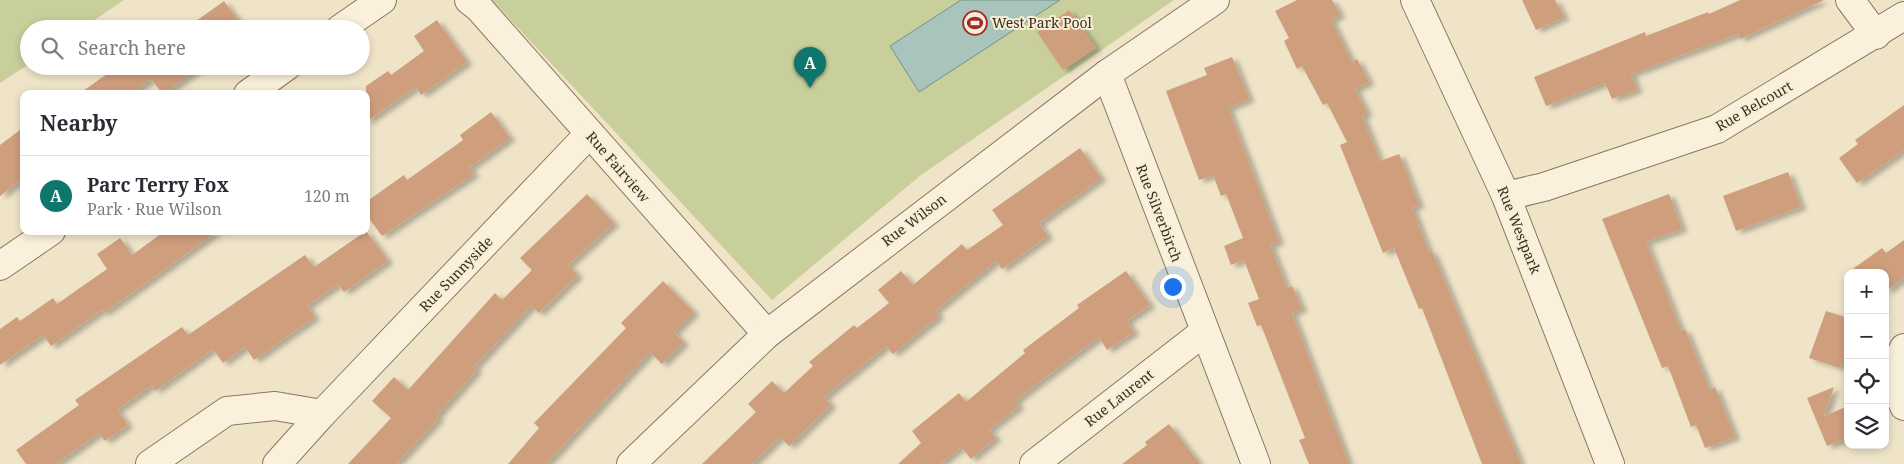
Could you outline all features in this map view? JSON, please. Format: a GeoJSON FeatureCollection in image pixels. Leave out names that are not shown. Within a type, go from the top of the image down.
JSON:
{"type":"FeatureCollection","features":[{"type":"Feature","properties":{"kind":"street"},"geometry":{"type":"LineString","coordinates":[[353,20],[382,0]]}},
{"type":"Feature","properties":{"kind":"street","name":"Rue Fairview"},"geometry":{"type":"LineString","coordinates":[[470,0],[766,334]]}},
{"type":"Feature","properties":{"kind":"street","name":"Rue Wilson"},"geometry":{"type":"LineString","coordinates":[[631,464],[766,334],[1108,74],[1215,0]]}},
{"type":"Feature","properties":{"kind":"street","name":"Rue Westpark"},"geometry":{"type":"LineString","coordinates":[[1415,0],[1506,196],[1610,464]]}},
{"type":"Feature","properties":{"kind":"street"},"geometry":{"type":"LineString","coordinates":[[1850,0],[1876,35]]}},
{"type":"Feature","properties":{"kind":"street","name":"Rue Belcourt"},"geometry":{"type":"LineString","coordinates":[[1506,196],[1544,187],[1717,129],[1876,35],[1904,16]]}},
{"type":"Feature","properties":{"kind":"street","name":"Rue Silverbirch"},"geometry":{"type":"LineString","coordinates":[[1108,74],[1204,332],[1256,464]]}},
{"type":"Feature","properties":{"kind":"street"},"geometry":{"type":"LineString","coordinates":[[254,90],[274,75]]}},
{"type":"Feature","properties":{"kind":"street","name":"Rue Sunnyside"},"geometry":{"type":"LineString","coordinates":[[277,464],[322,414],[589,134]]}},
{"type":"Feature","properties":{"kind":"street"},"geometry":{"type":"LineString","coordinates":[[0,266],[45,235]]}},
{"type":"Feature","properties":{"kind":"street","name":"Rue Laurent"},"geometry":{"type":"LineString","coordinates":[[1034,464],[1204,332]]}},
{"type":"Feature","properties":{"kind":"street"},"geometry":{"type":"LineString","coordinates":[[1904,348],[1895,366],[1898,391],[1904,406]]}},
{"type":"Feature","properties":{"kind":"street"},"geometry":{"type":"LineString","coordinates":[[150,464],[227,411],[275,406],[322,414]]}},
{"type":"Feature","properties":{"kind":"green space"},"geometry":{"type":"Polygon","coordinates":[[[0,0],[124,0],[94,20],[20,20],[20,70],[0,83],[0,0]]]}},
{"type":"Feature","properties":{"kind":"green space"},"geometry":{"type":"Polygon","coordinates":[[[492,0],[1174,0],[921,175],[772,300],[492,0]]]}},
{"type":"Feature","properties":{"kind":"water","name":"West Park Pool"},"geometry":{"type":"Polygon","coordinates":[[[961,0],[1060,0],[919,92],[890,46],[961,0]]]}},
{"type":"Feature","properties":{"kind":"building"},"geometry":{"type":"Polygon","coordinates":[[[1297,0],[1332,0],[1340,15],[1331,20],[1352,62],[1357,59],[1369,82],[1355,89],[1367,113],[1362,116],[1380,161],[1399,154],[1419,205],[1412,208],[1429,252],[1432,251],[1521,464],[1482,464],[1422,308],[1419,309],[1394,248],[1383,253],[1340,145],[1347,142],[1327,103],[1323,105],[1302,66],[1297,69],[1284,41],[1289,38],[1275,11],[1297,0]]]}},
{"type":"Feature","properties":{"kind":"building"},"geometry":{"type":"Polygon","coordinates":[[[1522,0],[1555,0],[1564,17],[1536,30],[1522,0]]]}},
{"type":"Feature","properties":{"kind":"building"},"geometry":{"type":"Polygon","coordinates":[[[1740,0],[1824,0],[1740,39],[1738,34],[1631,74],[1637,90],[1612,99],[1605,83],[1546,106],[1534,77],[1645,32],[1646,36],[1708,12],[1709,14],[1740,0]]]}},
{"type":"Feature","properties":{"kind":"building"},"geometry":{"type":"Polygon","coordinates":[[[224,1],[238,20],[198,20],[224,1]]]}},
{"type":"Feature","properties":{"kind":"building"},"geometry":{"type":"Polygon","coordinates":[[[1069,10],[1096,48],[1063,70],[1037,32],[1069,10]]]}},
{"type":"Feature","properties":{"kind":"building"},"geometry":{"type":"Polygon","coordinates":[[[437,20],[467,62],[421,95],[416,87],[370,119],[370,90],[366,90],[366,86],[388,71],[391,75],[424,51],[414,36],[437,20]]]}},
{"type":"Feature","properties":{"kind":"building"},"geometry":{"type":"Polygon","coordinates":[[[1232,57],[1249,99],[1228,108],[1279,242],[1270,245],[1287,288],[1292,286],[1302,309],[1292,313],[1349,464],[1309,464],[1299,440],[1305,438],[1261,325],[1257,326],[1248,303],[1259,299],[1244,260],[1231,265],[1224,246],[1243,238],[1226,194],[1221,196],[1213,175],[1199,180],[1166,91],[1207,75],[1204,68],[1232,57]]]}},
{"type":"Feature","properties":{"kind":"building"},"geometry":{"type":"Polygon","coordinates":[[[105,75],[189,75],[169,90],[160,90],[151,79],[136,90],[85,90],[105,75]]]}},
{"type":"Feature","properties":{"kind":"building"},"geometry":{"type":"Polygon","coordinates":[[[1904,105],[1904,150],[1857,183],[1839,158],[1858,144],[1855,140],[1904,105]]]}},
{"type":"Feature","properties":{"kind":"building"},"geometry":{"type":"Polygon","coordinates":[[[491,112],[510,138],[469,168],[474,174],[382,236],[370,220],[370,199],[404,175],[407,180],[463,140],[460,135],[491,112]]]}},
{"type":"Feature","properties":{"kind":"building"},"geometry":{"type":"Polygon","coordinates":[[[20,130],[20,181],[0,196],[0,145],[20,130]]]}},
{"type":"Feature","properties":{"kind":"building"},"geometry":{"type":"Polygon","coordinates":[[[1080,148],[1101,178],[1039,223],[1048,236],[1002,269],[996,261],[935,311],[939,316],[893,354],[886,346],[824,397],[831,405],[789,446],[780,437],[752,464],[702,464],[756,412],[748,404],[772,381],[784,393],[813,366],[809,362],[854,325],[857,328],[889,303],[878,290],[901,271],[913,285],[962,244],[967,250],[1003,225],[992,210],[1080,148]]]}},
{"type":"Feature","properties":{"kind":"building"},"geometry":{"type":"Polygon","coordinates":[[[1788,172],[1801,207],[1736,231],[1723,196],[1788,172]]]}},
{"type":"Feature","properties":{"kind":"building"},"geometry":{"type":"Polygon","coordinates":[[[587,194],[614,223],[568,265],[578,275],[539,313],[531,306],[474,367],[477,370],[436,416],[439,418],[396,464],[348,464],[391,418],[372,401],[394,377],[408,390],[495,293],[502,300],[532,270],[520,258],[587,194]]]}},
{"type":"Feature","properties":{"kind":"building"},"geometry":{"type":"Polygon","coordinates":[[[1669,194],[1682,229],[1646,242],[1681,331],[1685,329],[1710,390],[1715,387],[1735,437],[1705,448],[1696,425],[1691,427],[1668,366],[1662,368],[1602,219],[1669,194]]]}},
{"type":"Feature","properties":{"kind":"building"},"geometry":{"type":"Polygon","coordinates":[[[160,235],[212,235],[104,313],[102,310],[51,346],[43,335],[0,365],[0,329],[17,317],[20,321],[53,298],[57,304],[107,269],[97,254],[120,238],[132,255],[160,235]]]}},
{"type":"Feature","properties":{"kind":"building"},"geometry":{"type":"Polygon","coordinates":[[[360,235],[369,235],[388,261],[344,292],[338,284],[307,306],[315,317],[254,360],[245,347],[223,363],[213,349],[155,391],[152,385],[117,410],[128,425],[105,441],[99,433],[56,464],[26,464],[16,450],[79,405],[75,400],[182,327],[188,335],[305,255],[314,267],[360,235]]]}},
{"type":"Feature","properties":{"kind":"building"},"geometry":{"type":"Polygon","coordinates":[[[1904,240],[1904,278],[1889,289],[1889,269],[1853,269],[1882,248],[1886,253],[1904,240]]]}},
{"type":"Feature","properties":{"kind":"building"},"geometry":{"type":"Polygon","coordinates":[[[1126,271],[1150,305],[1127,321],[1134,332],[1107,350],[1099,337],[1034,386],[1015,401],[1019,406],[989,430],[996,438],[971,459],[961,447],[940,464],[898,464],[921,443],[912,431],[959,393],[966,402],[1025,353],[1023,350],[1079,308],[1077,305],[1126,271]]]}},
{"type":"Feature","properties":{"kind":"building"},"geometry":{"type":"Polygon","coordinates":[[[663,281],[694,312],[674,332],[684,342],[662,364],[650,352],[546,464],[508,464],[539,428],[534,423],[626,328],[621,323],[663,281]]]}},
{"type":"Feature","properties":{"kind":"building"},"geometry":{"type":"Polygon","coordinates":[[[1826,311],[1844,317],[1844,358],[1840,368],[1809,358],[1826,311]]]}},
{"type":"Feature","properties":{"kind":"building"},"geometry":{"type":"Polygon","coordinates":[[[1834,387],[1824,416],[1844,408],[1844,440],[1827,446],[1807,398],[1834,387]]]}},
{"type":"Feature","properties":{"kind":"building"},"geometry":{"type":"Polygon","coordinates":[[[1169,424],[1200,464],[1122,464],[1147,445],[1145,442],[1169,424]]]}},
{"type":"Feature","properties":{"kind":"place","name":"West Park Pool"},"geometry":{"type":"Point","coordinates":[975,23]}},
{"type":"Feature","properties":{"kind":"place","name":"Parc Terry Fox"},"geometry":{"type":"Point","coordinates":[810,88]}}]}
